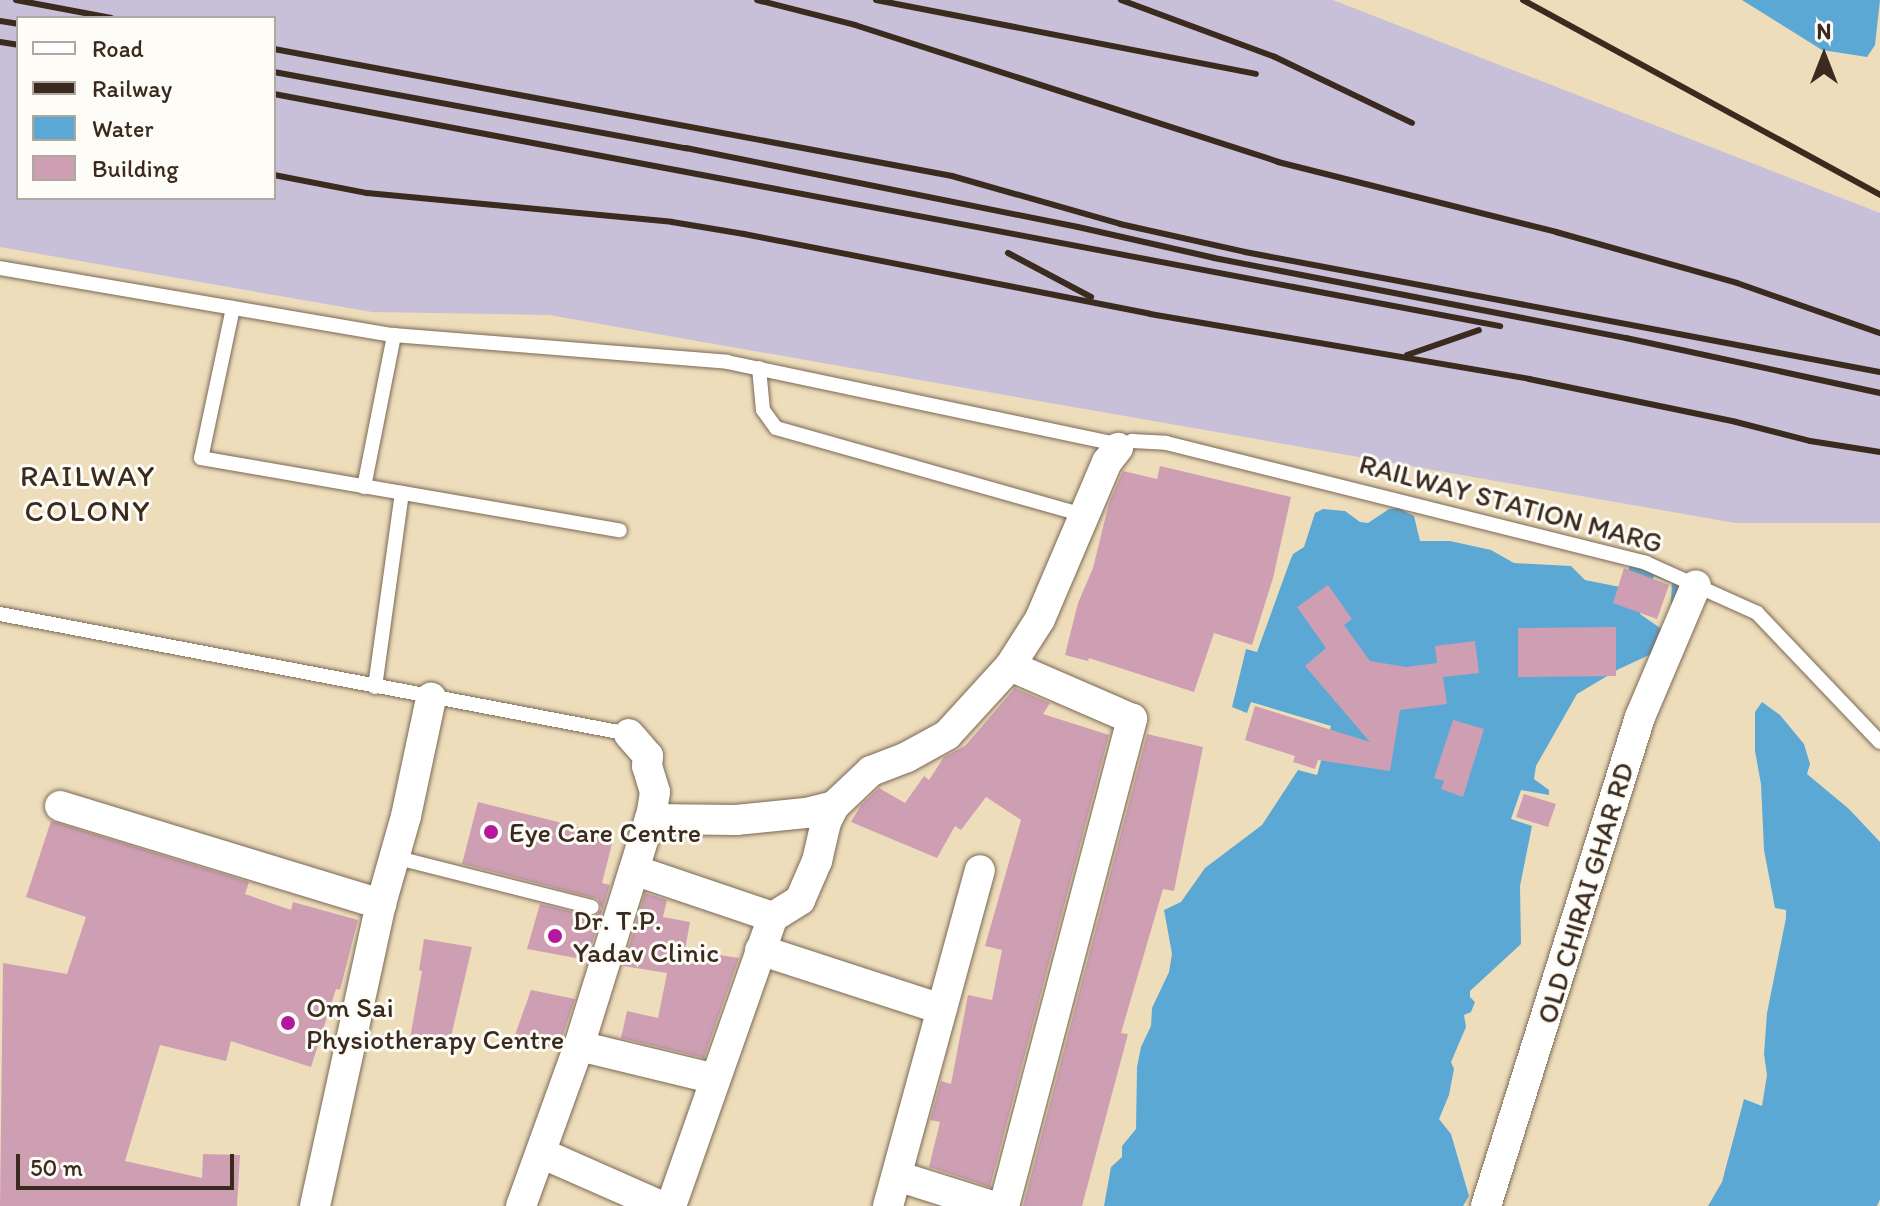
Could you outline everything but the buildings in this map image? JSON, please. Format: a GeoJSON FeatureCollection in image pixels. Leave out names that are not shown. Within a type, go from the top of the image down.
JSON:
{"type":"FeatureCollection","features":[{"type":"Feature","properties":{"kind":"street"},"geometry":{"type":"LineString","coordinates":[[671,1206],[773,917],[800,900],[817,861],[826,822],[834,806],[871,771],[907,757],[947,735],[1010,666],[1040,619],[1107,462],[1120,446]]}},
{"type":"Feature","properties":{"kind":"street","name":"OLD CHIRAI GHAR RD"},"geometry":{"type":"LineString","coordinates":[[1486,1206],[1640,717],[1696,585]]}},
{"type":"Feature","properties":{"kind":"street"},"geometry":{"type":"LineString","coordinates":[[1004,1206],[1132,719],[1010,666]]}},
{"type":"Feature","properties":{"kind":"street"},"geometry":{"type":"LineString","coordinates":[[315,1206],[381,904],[431,698]]}},
{"type":"Feature","properties":{"kind":"street"},"geometry":{"type":"LineString","coordinates":[[521,1206],[579,1046],[650,819],[655,792],[647,766],[648,756],[629,734]]}},
{"type":"Feature","properties":{"kind":"street"},"geometry":{"type":"LineString","coordinates":[[60,806],[381,904]]}},
{"type":"Feature","properties":{"kind":"street"},"geometry":{"type":"LineString","coordinates":[[650,819],[736,820],[806,813],[834,806]]}},
{"type":"Feature","properties":{"kind":"street"},"geometry":{"type":"LineString","coordinates":[[634,870],[773,917]]}},
{"type":"Feature","properties":{"kind":"street"},"geometry":{"type":"LineString","coordinates":[[888,1206],[980,870]]}},
{"type":"Feature","properties":{"kind":"street"},"geometry":{"type":"LineString","coordinates":[[760,950],[942,1009]]}},
{"type":"Feature","properties":{"kind":"street"},"geometry":{"type":"LineString","coordinates":[[579,1046],[715,1079]]}},
{"type":"Feature","properties":{"kind":"street"},"geometry":{"type":"LineString","coordinates":[[541,1153],[661,1206]]}},
{"type":"Feature","properties":{"kind":"street"},"geometry":{"type":"LineString","coordinates":[[897,1176],[992,1206]]}},
{"type":"Feature","properties":{"kind":"lane","name":"RAILWAY STATION MARG"},"geometry":{"type":"LineString","coordinates":[[0,268],[394,335],[664,356],[759,368],[1120,446],[1146,440],[1166,443],[1560,539],[1646,563],[1757,613],[1880,742]]}},
{"type":"Feature","properties":{"kind":"lane"},"geometry":{"type":"LineString","coordinates":[[233,308],[201,458],[620,530]]}},
{"type":"Feature","properties":{"kind":"lane"},"geometry":{"type":"LineString","coordinates":[[364,487],[394,335]]}},
{"type":"Feature","properties":{"kind":"lane"},"geometry":{"type":"LineString","coordinates":[[759,368],[763,410],[776,428],[1084,515]]}},
{"type":"Feature","properties":{"kind":"lane"},"geometry":{"type":"LineString","coordinates":[[375,687],[402,493]]}},
{"type":"Feature","properties":{"kind":"lane"},"geometry":{"type":"LineString","coordinates":[[0,614],[629,734]]}},
{"type":"Feature","properties":{"kind":"lane"},"geometry":{"type":"LineString","coordinates":[[394,857],[592,907]]}},
{"type":"Feature","properties":{"kind":"shaded area"},"geometry":{"type":"Polygon","coordinates":[[[0,0],[1333,0],[1880,213],[1880,523],[1735,523],[549,315],[372,312],[0,247],[0,0]]]}},
{"type":"Feature","properties":{"kind":"water"},"geometry":{"type":"Polygon","coordinates":[[[1742,0],[1880,0],[1875,45],[1867,57],[1822,50],[1742,0]]]}},
{"type":"Feature","properties":{"kind":"water"},"geometry":{"type":"Polygon","coordinates":[[[1398,508],[1414,516],[1420,541],[1450,541],[1491,550],[1514,563],[1571,566],[1585,580],[1615,586],[1622,587],[1627,580],[1630,562],[1683,580],[1670,619],[1672,583],[1654,576],[1640,614],[1663,630],[1660,650],[1619,669],[1577,694],[1536,766],[1534,779],[1549,790],[1549,795],[1521,790],[1511,819],[1532,826],[1520,886],[1521,944],[1470,991],[1470,997],[1475,1002],[1471,1012],[1464,1015],[1466,1027],[1451,1062],[1454,1069],[1449,1095],[1439,1119],[1451,1134],[1469,1196],[1463,1206],[1104,1206],[1111,1167],[1122,1157],[1122,1146],[1136,1129],[1137,1067],[1141,1047],[1151,1026],[1152,1008],[1169,972],[1172,954],[1164,910],[1181,902],[1205,868],[1262,825],[1298,770],[1317,775],[1331,726],[1251,702],[1247,713],[1232,707],[1246,649],[1257,652],[1290,561],[1293,554],[1304,547],[1315,513],[1323,509],[1345,511],[1360,522],[1368,523],[1389,509],[1398,508]]]}},
{"type":"Feature","properties":{"kind":"water"},"geometry":{"type":"Polygon","coordinates":[[[1762,702],[1780,715],[1804,744],[1810,764],[1807,774],[1849,809],[1880,842],[1880,1199],[1877,1206],[1708,1206],[1722,1182],[1744,1099],[1762,1106],[1767,1075],[1764,1054],[1767,1013],[1786,918],[1786,910],[1775,908],[1764,850],[1761,784],[1755,751],[1755,712],[1762,702]]]}},
{"type":"Feature","properties":{"kind":"railway"},"geometry":{"type":"LineString","coordinates":[[16,0],[100,16]]}},
{"type":"Feature","properties":{"kind":"railway"},"geometry":{"type":"LineString","coordinates":[[757,0],[855,25],[1278,162],[1556,232],[1737,283],[1880,333]]}},
{"type":"Feature","properties":{"kind":"railway"},"geometry":{"type":"LineString","coordinates":[[876,0],[1256,74]]}},
{"type":"Feature","properties":{"kind":"railway"},"geometry":{"type":"LineString","coordinates":[[1121,0],[1275,57],[1412,123]]}},
{"type":"Feature","properties":{"kind":"railway"},"geometry":{"type":"LineString","coordinates":[[1523,0],[1880,195]]}},
{"type":"Feature","properties":{"kind":"railway"},"geometry":{"type":"LineString","coordinates":[[0,21],[16,24]]}},
{"type":"Feature","properties":{"kind":"railway"},"geometry":{"type":"LineString","coordinates":[[0,42],[16,45]]}},
{"type":"Feature","properties":{"kind":"railway"},"geometry":{"type":"LineString","coordinates":[[276,49],[952,176],[1120,224],[1245,252],[1880,372]]}},
{"type":"Feature","properties":{"kind":"railway"},"geometry":{"type":"LineString","coordinates":[[276,72],[686,148],[1078,227],[1214,258],[1626,338],[1880,393]]}},
{"type":"Feature","properties":{"kind":"railway"},"geometry":{"type":"LineString","coordinates":[[276,94],[1500,326]]}},
{"type":"Feature","properties":{"kind":"railway"},"geometry":{"type":"LineString","coordinates":[[276,175],[367,193],[672,222],[744,234],[1150,314],[1529,379],[1736,422],[1810,441],[1880,452]]}},
{"type":"Feature","properties":{"kind":"railway"},"geometry":{"type":"LineString","coordinates":[[1008,253],[1091,297]]}},
{"type":"Feature","properties":{"kind":"railway"},"geometry":{"type":"LineString","coordinates":[[1407,355],[1479,330]]}},
{"type":"Feature","properties":{"kind":"place","name":"Eye Care Centre"},"geometry":{"type":"Point","coordinates":[491,832]}},
{"type":"Feature","properties":{"kind":"place","name":"Dr. T.P. Yadav Clinic"},"geometry":{"type":"Point","coordinates":[555,936]}},
{"type":"Feature","properties":{"kind":"place","name":"Om Sai Physiotherapy Centre"},"geometry":{"type":"Point","coordinates":[288,1023]}},
{"type":"Feature","properties":{"kind":"district","name":"RAILWAY COLONY"},"geometry":{"type":"Point","coordinates":[88,493]}}]}
